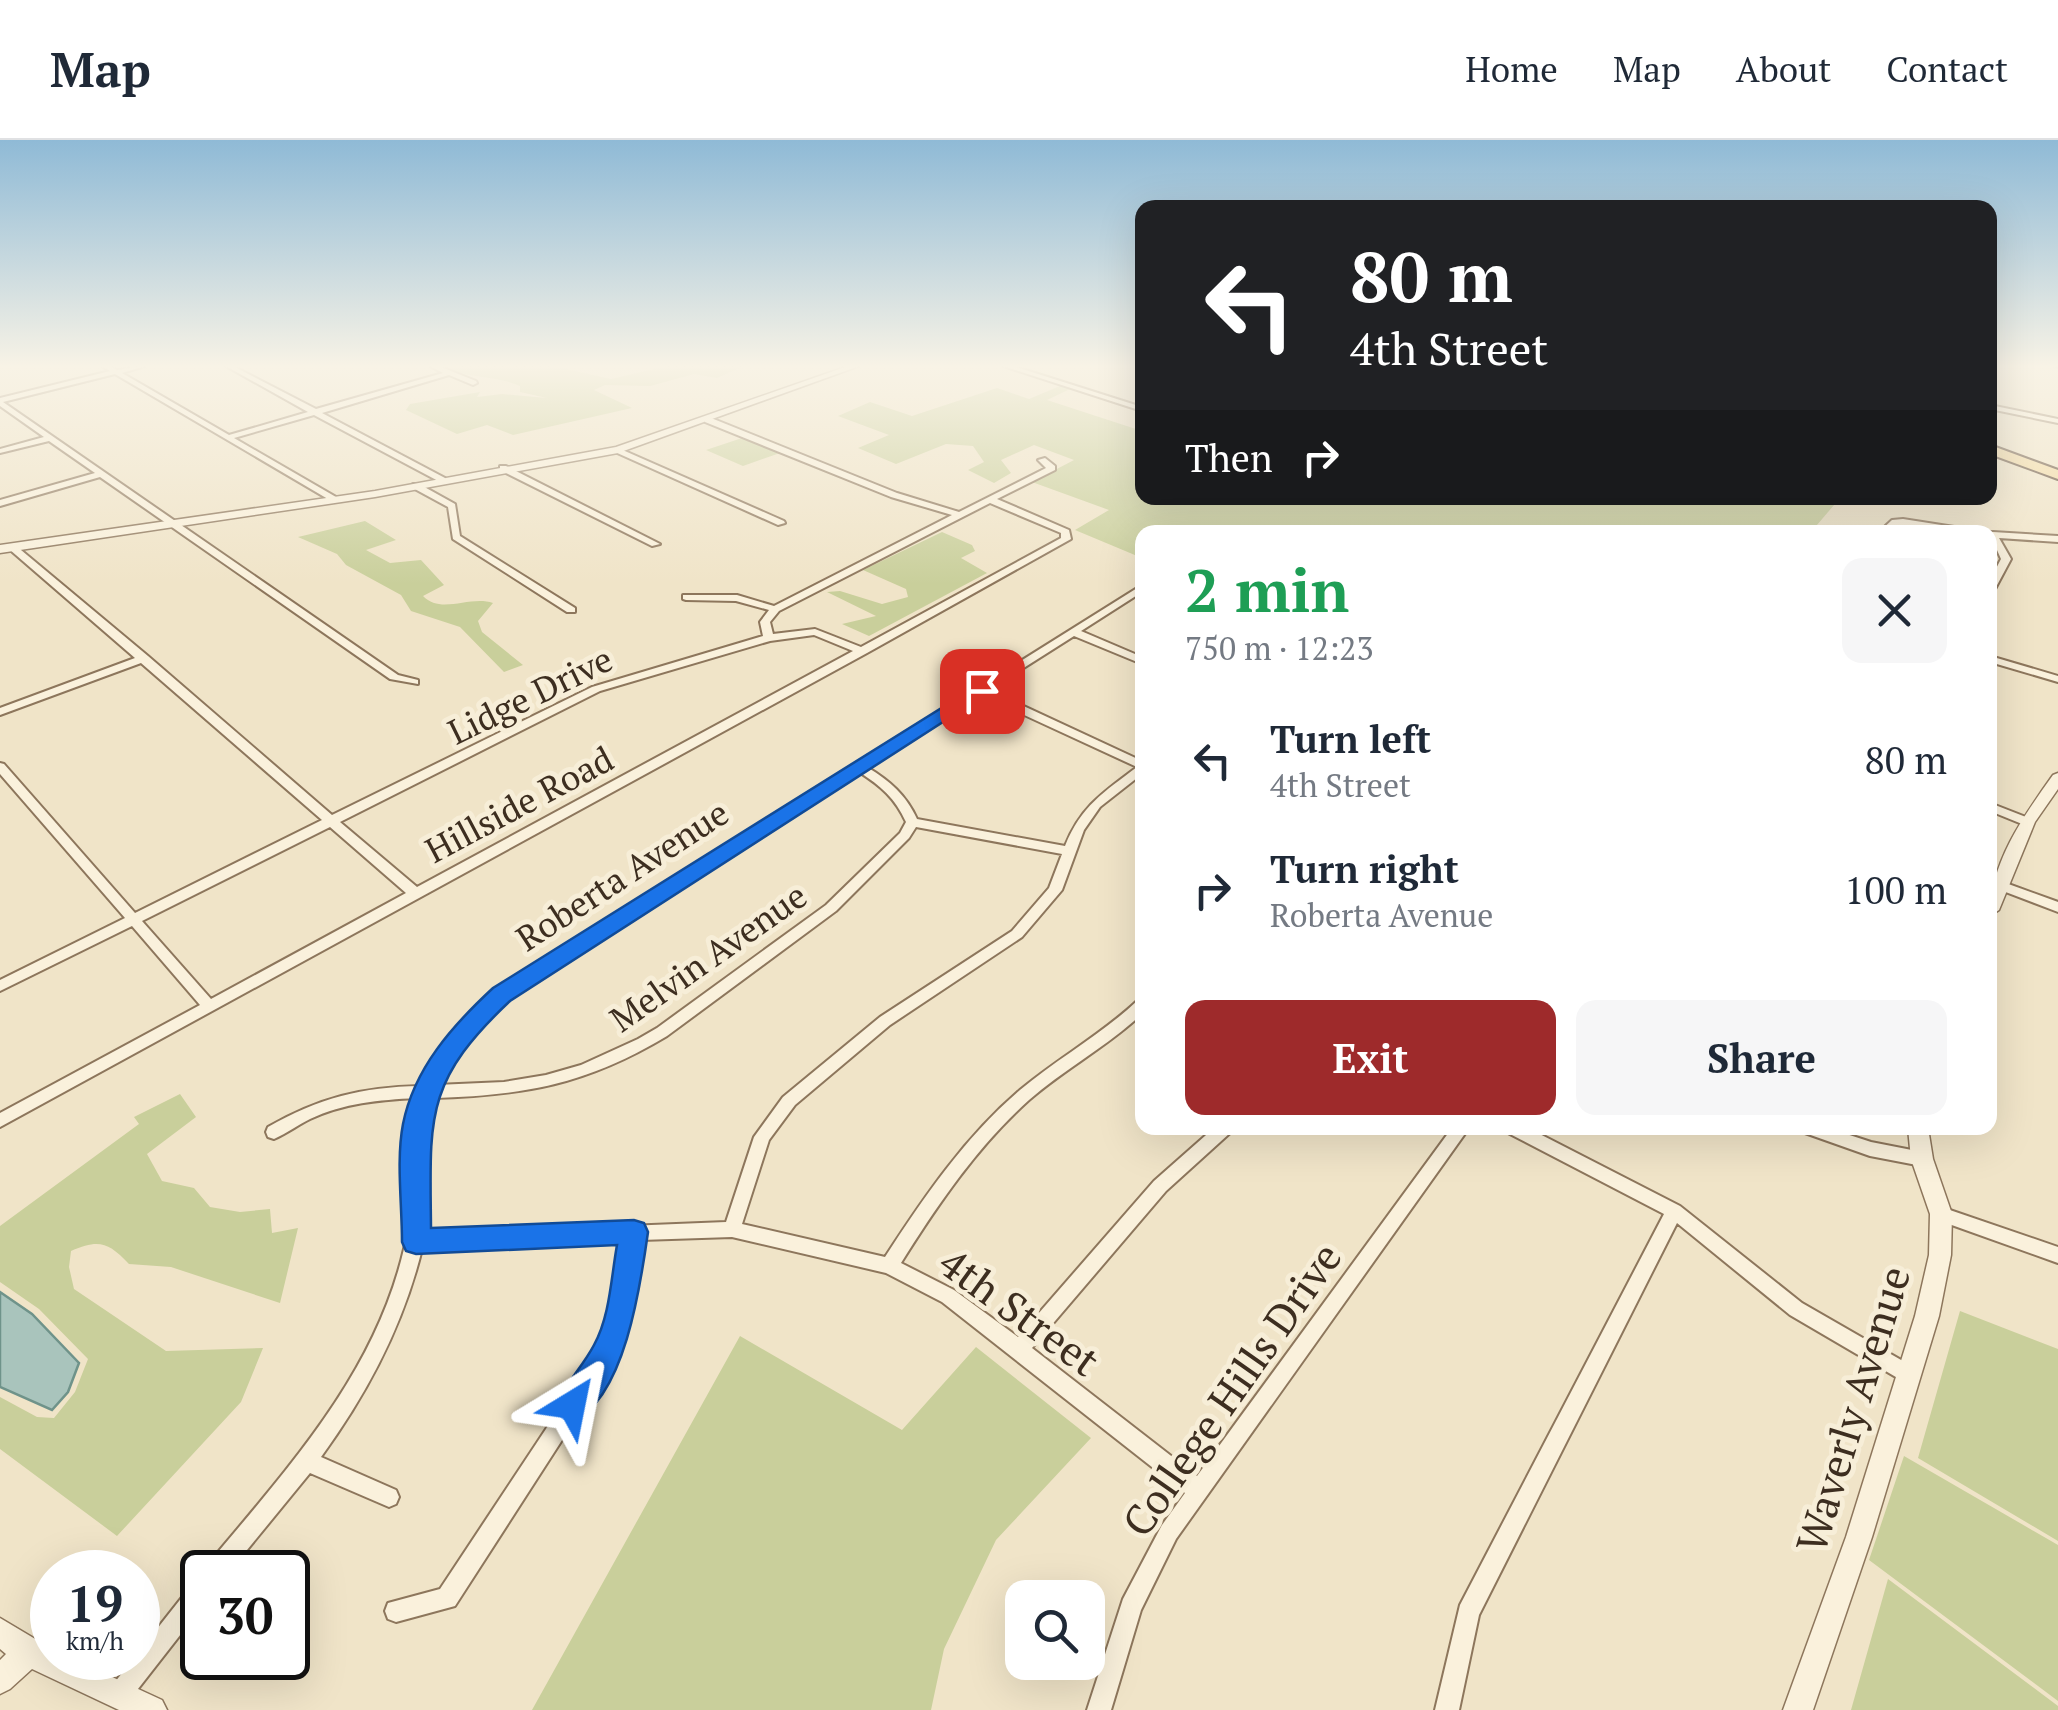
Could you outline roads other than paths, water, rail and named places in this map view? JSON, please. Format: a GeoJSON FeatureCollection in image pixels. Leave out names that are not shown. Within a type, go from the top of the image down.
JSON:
{"type":"FeatureCollection","features":[{"type":"Feature","properties":{"kind":"main road"},"geometry":{"type":"LineString","coordinates":[[1997,452],[2058,475]]}},
{"type":"Feature","properties":{"kind":"street"},"geometry":{"type":"LineString","coordinates":[[0,451],[49,438]]}},
{"type":"Feature","properties":{"kind":"street"},"geometry":{"type":"LineString","coordinates":[[50,438],[394,678],[414,682]]}},
{"type":"Feature","properties":{"kind":"street"},"geometry":{"type":"LineString","coordinates":[[231,438],[333,500]]}},
{"type":"Feature","properties":{"kind":"street"},"geometry":{"type":"LineString","coordinates":[[365,438],[442,480]]}},
{"type":"Feature","properties":{"kind":"street"},"geometry":{"type":"LineString","coordinates":[[6,548],[416,486],[618,450],[653,438]]}},
{"type":"Feature","properties":{"kind":"street"},"geometry":{"type":"LineString","coordinates":[[754,438],[961,516]]}},
{"type":"Feature","properties":{"kind":"street"},"geometry":{"type":"LineString","coordinates":[[618,450],[781,522]]}},
{"type":"Feature","properties":{"kind":"street"},"geometry":{"type":"LineString","coordinates":[[770,638],[765,622],[775,609],[1052,468],[1042,460]]}},
{"type":"Feature","properties":{"kind":"street"},"geometry":{"type":"LineString","coordinates":[[503,468],[656,544]]}},
{"type":"Feature","properties":{"kind":"street"},"geometry":{"type":"LineString","coordinates":[[0,503],[100,474]]}},
{"type":"Feature","properties":{"kind":"street"},"geometry":{"type":"LineString","coordinates":[[416,486],[452,506],[456,538],[572,610]]}},
{"type":"Feature","properties":{"kind":"street","name":"Hillside Road"},"geometry":{"type":"LineString","coordinates":[[0,1121],[1066,539],[1066,532],[989,499]]}},
{"type":"Feature","properties":{"kind":"street"},"geometry":{"type":"LineString","coordinates":[[1892,525],[1922,525]]}},
{"type":"Feature","properties":{"kind":"street"},"geometry":{"type":"LineString","coordinates":[[1997,535],[2058,539]]}},
{"type":"Feature","properties":{"kind":"street"},"geometry":{"type":"LineString","coordinates":[[1997,544],[2006,559],[1997,576]]}},
{"type":"Feature","properties":{"kind":"street"},"geometry":{"type":"LineString","coordinates":[[6,548],[144,658],[416,894]]}},
{"type":"Feature","properties":{"kind":"street","name":"Roberta Avenue"},"geometry":{"type":"LineString","coordinates":[[234,1550],[306,1461],[366,1371],[388,1324],[416,1242],[419,1200],[414,1150],[425,1091],[463,1030],[501,994],[1135,593]]}},
{"type":"Feature","properties":{"kind":"street"},"geometry":{"type":"LineString","coordinates":[[686,596],[737,598],[775,609]]}},
{"type":"Feature","properties":{"kind":"street","name":"Lidge Drive"},"geometry":{"type":"LineString","coordinates":[[0,986],[596,689],[770,638],[816,632],[863,651]]}},
{"type":"Feature","properties":{"kind":"street"},"geometry":{"type":"LineString","coordinates":[[1074,632],[1135,658]]}},
{"type":"Feature","properties":{"kind":"street"},"geometry":{"type":"LineString","coordinates":[[0,712],[144,658]]}},
{"type":"Feature","properties":{"kind":"street"},"geometry":{"type":"LineString","coordinates":[[1997,661],[2058,679]]}},
{"type":"Feature","properties":{"kind":"street"},"geometry":{"type":"LineString","coordinates":[[982,691],[1135,764]]}},
{"type":"Feature","properties":{"kind":"street"},"geometry":{"type":"LineString","coordinates":[[858,767],[896,789],[912,822],[1070,851]]}},
{"type":"Feature","properties":{"kind":"street"},"geometry":{"type":"LineString","coordinates":[[0,768],[210,1007]]}},
{"type":"Feature","properties":{"kind":"street"},"geometry":{"type":"LineString","coordinates":[[732,1229],[762,1137],[789,1101],[884,1021],[1017,934],[1054,890],[1096,804],[1135,773]]}},
{"type":"Feature","properties":{"kind":"street"},"geometry":{"type":"LineString","coordinates":[[1997,893],[2028,822],[2058,778]]}},
{"type":"Feature","properties":{"kind":"street"},"geometry":{"type":"LineString","coordinates":[[1997,810],[2028,822]]}},
{"type":"Feature","properties":{"kind":"street","name":"Melvin Avenue"},"geometry":{"type":"LineString","coordinates":[[274,1132],[305,1111],[338,1099],[375,1091],[538,1083],[566,1078],[634,1050],[831,908],[878,866],[912,822]]}},
{"type":"Feature","properties":{"kind":"street"},"geometry":{"type":"LineString","coordinates":[[2000,886],[2058,907]]}},
{"type":"Feature","properties":{"kind":"street"},"geometry":{"type":"LineString","coordinates":[[888,1266],[941,1184],[975,1141],[1031,1090],[1135,1010]]}},
{"type":"Feature","properties":{"kind":"street"},"geometry":{"type":"LineString","coordinates":[[1018,1351],[1160,1186],[1216,1135]]}},
{"type":"Feature","properties":{"kind":"street","name":"College Hills Drive"},"geometry":{"type":"LineString","coordinates":[[1099,1710],[1131,1607],[1169,1532],[1455,1135]]}},
{"type":"Feature","properties":{"kind":"street"},"geometry":{"type":"LineString","coordinates":[[1527,1135],[1674,1212],[1796,1309],[1908,1374]]}},
{"type":"Feature","properties":{"kind":"street"},"geometry":{"type":"LineString","coordinates":[[1831,1135],[1870,1149],[1922,1159]]}},
{"type":"Feature","properties":{"kind":"street","name":"Waverly Avenue"},"geometry":{"type":"LineString","coordinates":[[1798,1710],[1859,1537],[1940,1255],[1941,1214],[1922,1159],[1919,1135]]}},
{"type":"Feature","properties":{"kind":"street"},"geometry":{"type":"LineString","coordinates":[[1447,1710],[1468,1613],[1674,1212]]}},
{"type":"Feature","properties":{"kind":"street"},"geometry":{"type":"LineString","coordinates":[[1941,1214],[2058,1255]]}},
{"type":"Feature","properties":{"kind":"street","name":"4th Street"},"geometry":{"type":"LineString","coordinates":[[416,1242],[732,1229],[888,1266],[948,1296],[1198,1491]]}},
{"type":"Feature","properties":{"kind":"street"},"geometry":{"type":"LineString","coordinates":[[396,1611],[447,1598],[594,1375],[619,1324],[634,1232]]}},
{"type":"Feature","properties":{"kind":"street"},"geometry":{"type":"LineString","coordinates":[[306,1461],[390,1497]]}},
{"type":"Feature","properties":{"kind":"street"},"geometry":{"type":"LineString","coordinates":[[118,1695],[180,1618]]}},
{"type":"Feature","properties":{"kind":"street"},"geometry":{"type":"LineString","coordinates":[[0,1632],[29,1653],[152,1710]]}},
{"type":"Feature","properties":{"kind":"street"},"geometry":{"type":"LineString","coordinates":[[0,1679],[29,1653]]}},
{"type":"Feature","properties":{"kind":"water"},"geometry":{"type":"Polygon","coordinates":[[[0,1292],[32,1314],[79,1363],[68,1392],[52,1410],[0,1387],[0,1292]]]}}]}
